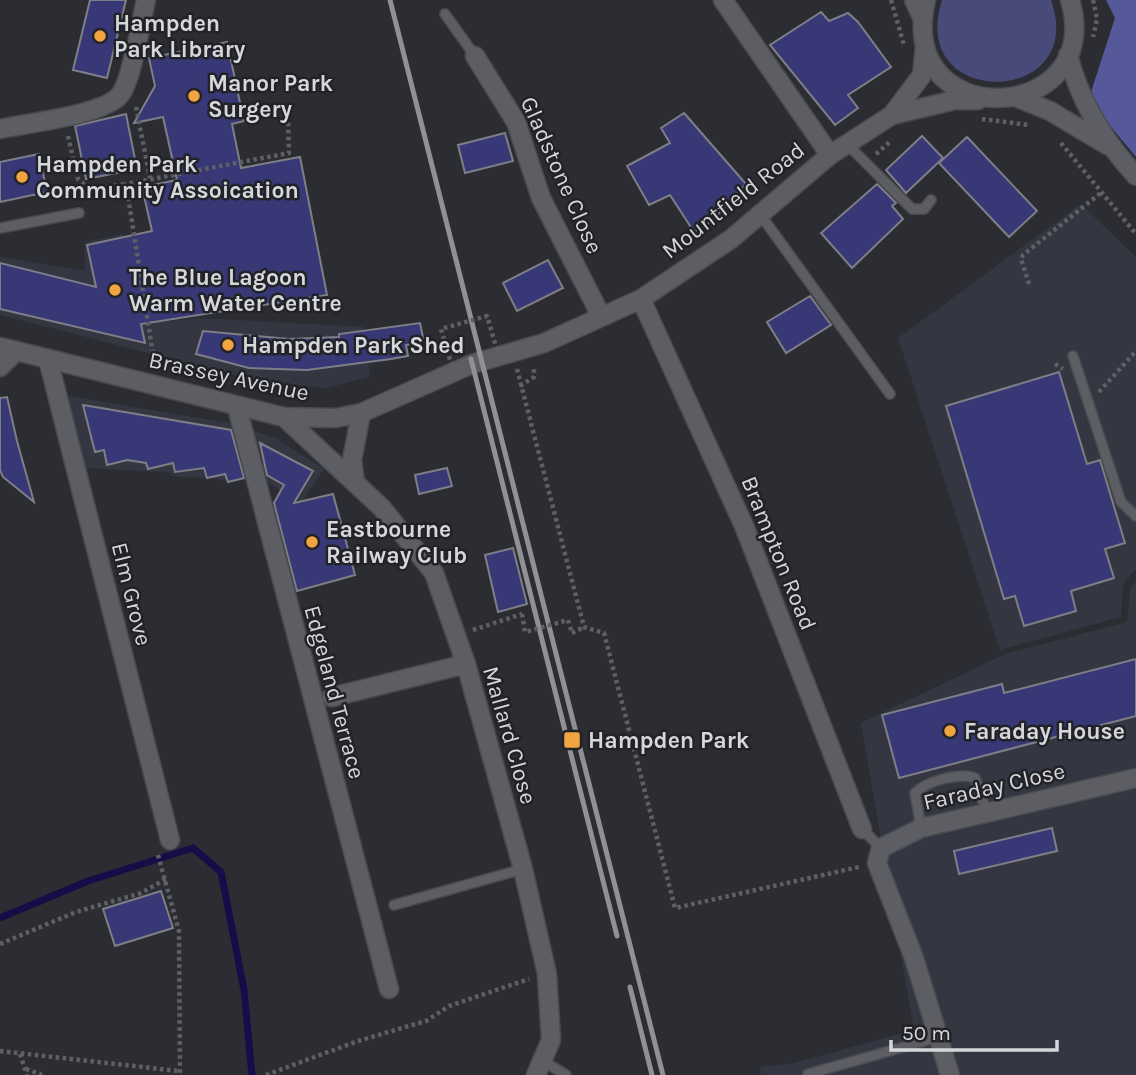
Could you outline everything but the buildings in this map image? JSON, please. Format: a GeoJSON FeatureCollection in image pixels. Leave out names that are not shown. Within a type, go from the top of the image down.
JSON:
{"type":"FeatureCollection","features":[{"type":"Feature","properties":{"kind":"street"},"geometry":{"type":"LineString","coordinates":[[0,129],[108,105],[122,92],[146,0]]}},
{"type":"Feature","properties":{"kind":"street"},"geometry":{"type":"LineString","coordinates":[[723,0],[830,155]]}},
{"type":"Feature","properties":{"kind":"street"},"geometry":{"type":"LineString","coordinates":[[914,0],[924,9],[925,47],[934,66],[947,82],[965,93],[985,100]]}},
{"type":"Feature","properties":{"kind":"street"},"geometry":{"type":"LineString","coordinates":[[1018,98],[1048,82],[1068,55],[1074,34],[1069,0]]}},
{"type":"Feature","properties":{"kind":"street","name":"Mountfield Road"},"geometry":{"type":"LineString","coordinates":[[892,115],[922,75],[925,47]]}},
{"type":"Feature","properties":{"kind":"street"},"geometry":{"type":"LineString","coordinates":[[1068,55],[1076,88],[1107,145],[1136,176]]}},
{"type":"Feature","properties":{"kind":"street","name":"Gladstone Close"},"geometry":{"type":"LineString","coordinates":[[475,56],[516,122],[547,211],[601,316]]}},
{"type":"Feature","properties":{"kind":"street"},"geometry":{"type":"LineString","coordinates":[[1018,98],[1050,111],[1107,145]]}},
{"type":"Feature","properties":{"kind":"street","name":"Mountfield Road"},"geometry":{"type":"LineString","coordinates":[[498,358],[641,299],[731,239],[830,155],[892,115],[955,100],[1018,98]]}},
{"type":"Feature","properties":{"kind":"street","name":"Brampton Road"},"geometry":{"type":"LineString","coordinates":[[641,299],[744,527],[862,829]]}},
{"type":"Feature","properties":{"kind":"street"},"geometry":{"type":"LineString","coordinates":[[0,367],[8,349]]}},
{"type":"Feature","properties":{"kind":"street","name":"Brassey Avenue"},"geometry":{"type":"LineString","coordinates":[[8,349],[237,407],[284,417],[310,419],[361,413],[454,373],[498,358]]}},
{"type":"Feature","properties":{"kind":"street","name":"Elm Grove"},"geometry":{"type":"LineString","coordinates":[[48,359],[170,840]]}},
{"type":"Feature","properties":{"kind":"street","name":"Edgeland Terrace"},"geometry":{"type":"LineString","coordinates":[[237,407],[389,989]]}},
{"type":"Feature","properties":{"kind":"street"},"geometry":{"type":"LineString","coordinates":[[355,482],[352,460],[361,413]]}},
{"type":"Feature","properties":{"kind":"street"},"geometry":{"type":"LineString","coordinates":[[284,417],[383,508],[434,573],[466,664]]}},
{"type":"Feature","properties":{"kind":"street","name":"Mallard Close"},"geometry":{"type":"LineString","coordinates":[[332,697],[466,664],[523,869],[547,974],[551,1040],[540,1068]]}},
{"type":"Feature","properties":{"kind":"street","name":"Faraday Close"},"geometry":{"type":"LineString","coordinates":[[879,855],[921,828],[1136,778]]}},
{"type":"Feature","properties":{"kind":"street"},"geometry":{"type":"LineString","coordinates":[[879,855],[940,1036],[950,1075]]}},
{"type":"Feature","properties":{"kind":"lane"},"geometry":{"type":"LineString","coordinates":[[445,14],[475,56]]}},
{"type":"Feature","properties":{"kind":"lane"},"geometry":{"type":"LineString","coordinates":[[847,144],[912,209],[924,209],[931,200]]}},
{"type":"Feature","properties":{"kind":"lane"},"geometry":{"type":"LineString","coordinates":[[0,228],[79,213]]}},
{"type":"Feature","properties":{"kind":"lane"},"geometry":{"type":"LineString","coordinates":[[759,213],[890,394]]}},
{"type":"Feature","properties":{"kind":"lane"},"geometry":{"type":"LineString","coordinates":[[1073,356],[1121,502],[1136,516]]}},
{"type":"Feature","properties":{"kind":"lane"},"geometry":{"type":"LineString","coordinates":[[921,828],[915,793],[924,785],[962,776],[975,778],[979,782],[987,813]]}},
{"type":"Feature","properties":{"kind":"lane"},"geometry":{"type":"LineString","coordinates":[[862,829],[879,855]]}},
{"type":"Feature","properties":{"kind":"lane"},"geometry":{"type":"LineString","coordinates":[[394,905],[523,869]]}},
{"type":"Feature","properties":{"kind":"lane"},"geometry":{"type":"LineString","coordinates":[[808,1074],[940,1036]]}},
{"type":"Feature","properties":{"kind":"lane"},"geometry":{"type":"LineString","coordinates":[[540,1068],[566,1075]]}},
{"type":"Feature","properties":{"kind":"path"},"geometry":{"type":"LineString","coordinates":[[891,0],[905,51]]}},
{"type":"Feature","properties":{"kind":"path"},"geometry":{"type":"LineString","coordinates":[[122,92],[135,103],[150,178]]}},
{"type":"Feature","properties":{"kind":"path"},"geometry":{"type":"LineString","coordinates":[[64,115],[78,180],[89,189],[290,156],[288,120]]}},
{"type":"Feature","properties":{"kind":"path"},"geometry":{"type":"LineString","coordinates":[[973,118],[1033,125]]}},
{"type":"Feature","properties":{"kind":"path"},"geometry":{"type":"LineString","coordinates":[[1053,138],[1063,144],[1136,234]]}},
{"type":"Feature","properties":{"kind":"path"},"geometry":{"type":"LineString","coordinates":[[127,184],[159,388]]}},
{"type":"Feature","properties":{"kind":"path"},"geometry":{"type":"LineString","coordinates":[[1029,284],[1021,259],[1023,255],[1102,192]]}},
{"type":"Feature","properties":{"kind":"path"},"geometry":{"type":"LineString","coordinates":[[454,373],[441,329],[487,316],[498,358],[520,386],[584,628]]}},
{"type":"Feature","properties":{"kind":"path"},"geometry":{"type":"LineString","coordinates":[[1086,399],[1098,393],[1136,351]]}},
{"type":"Feature","properties":{"kind":"path"},"geometry":{"type":"LineString","coordinates":[[456,636],[522,614],[526,632],[568,620],[572,633],[584,628],[604,633],[675,908],[879,855]]}},
{"type":"Feature","properties":{"kind":"path"},"geometry":{"type":"LineString","coordinates":[[0,1051],[179,1073],[178,931],[164,872]]}},
{"type":"Feature","properties":{"kind":"path"},"geometry":{"type":"LineString","coordinates":[[0,944],[76,912],[141,893],[166,879]]}},
{"type":"Feature","properties":{"kind":"path"},"geometry":{"type":"LineString","coordinates":[[266,1075],[358,1041],[426,1021],[449,1006],[496,988],[547,974]]}},
{"type":"Feature","properties":{"kind":"path"},"geometry":{"type":"LineString","coordinates":[[20,1054],[26,1072],[41,1075]]}},
{"type":"Feature","properties":{"kind":"shaded area"},"geometry":{"type":"Polygon","coordinates":[[[942,0],[1051,0],[1056,35],[1045,61],[1024,76],[997,82],[971,77],[949,62],[938,36],[942,0]]]}},
{"type":"Feature","properties":{"kind":"shaded area"},"geometry":{"type":"Polygon","coordinates":[[[1106,0],[1136,0],[1136,157],[1102,116],[1090,95],[1115,18],[1106,0]]]}},
{"type":"Feature","properties":{"kind":"shaded area"},"geometry":{"type":"Polygon","coordinates":[[[1081,204],[1136,257],[1136,569],[1123,584],[1121,617],[1000,650],[898,338],[1081,204]]]}},
{"type":"Feature","properties":{"kind":"shaded area"},"geometry":{"type":"Polygon","coordinates":[[[122,234],[153,308],[171,321],[199,318],[364,327],[370,377],[326,388],[253,380],[0,315],[0,257],[85,271],[85,242],[122,234]]]}},
{"type":"Feature","properties":{"kind":"shaded area"},"geometry":{"type":"Polygon","coordinates":[[[70,396],[234,424],[276,438],[324,469],[302,502],[257,477],[229,482],[213,478],[178,477],[165,472],[84,468],[67,404],[70,396]]]}},
{"type":"Feature","properties":{"kind":"shaded area"},"geometry":{"type":"Polygon","coordinates":[[[1136,582],[1136,1075],[761,1075],[760,1067],[794,1063],[914,1030],[861,723],[1005,654],[1127,622],[1130,588],[1136,582]]]}},
{"type":"Feature","properties":{"kind":"waterway"},"geometry":{"type":"LineString","coordinates":[[0,918],[88,881],[193,848],[221,872],[244,990],[252,1075]]}},
{"type":"Feature","properties":{"kind":"railway"},"geometry":{"type":"LineString","coordinates":[[390,0],[663,1075]]}},
{"type":"Feature","properties":{"kind":"railway"},"geometry":{"type":"LineString","coordinates":[[471,359],[617,936]]}},
{"type":"Feature","properties":{"kind":"railway"},"geometry":{"type":"LineString","coordinates":[[630,987],[652,1075]]}},
{"type":"Feature","properties":{"kind":"place","name":"Hampden Park Library"},"geometry":{"type":"Point","coordinates":[100,36]}},
{"type":"Feature","properties":{"kind":"place","name":"Manor Park Surgery"},"geometry":{"type":"Point","coordinates":[194,96]}},
{"type":"Feature","properties":{"kind":"place","name":"Hampden Park Community Assoication"},"geometry":{"type":"Point","coordinates":[22,177]}},
{"type":"Feature","properties":{"kind":"place","name":"The Blue Lagoon Warm Water Centre"},"geometry":{"type":"Point","coordinates":[115,290]}},
{"type":"Feature","properties":{"kind":"place","name":"Hampden Park Shed"},"geometry":{"type":"Point","coordinates":[228,345]}},
{"type":"Feature","properties":{"kind":"place","name":"Eastbourne Railway Club"},"geometry":{"type":"Point","coordinates":[312,542]}},
{"type":"Feature","properties":{"kind":"place","name":"Faraday House"},"geometry":{"type":"Point","coordinates":[950,731]}},
{"type":"Feature","properties":{"kind":"place","name":"Hampden Park"},"geometry":{"type":"Point","coordinates":[572,740]}}]}
